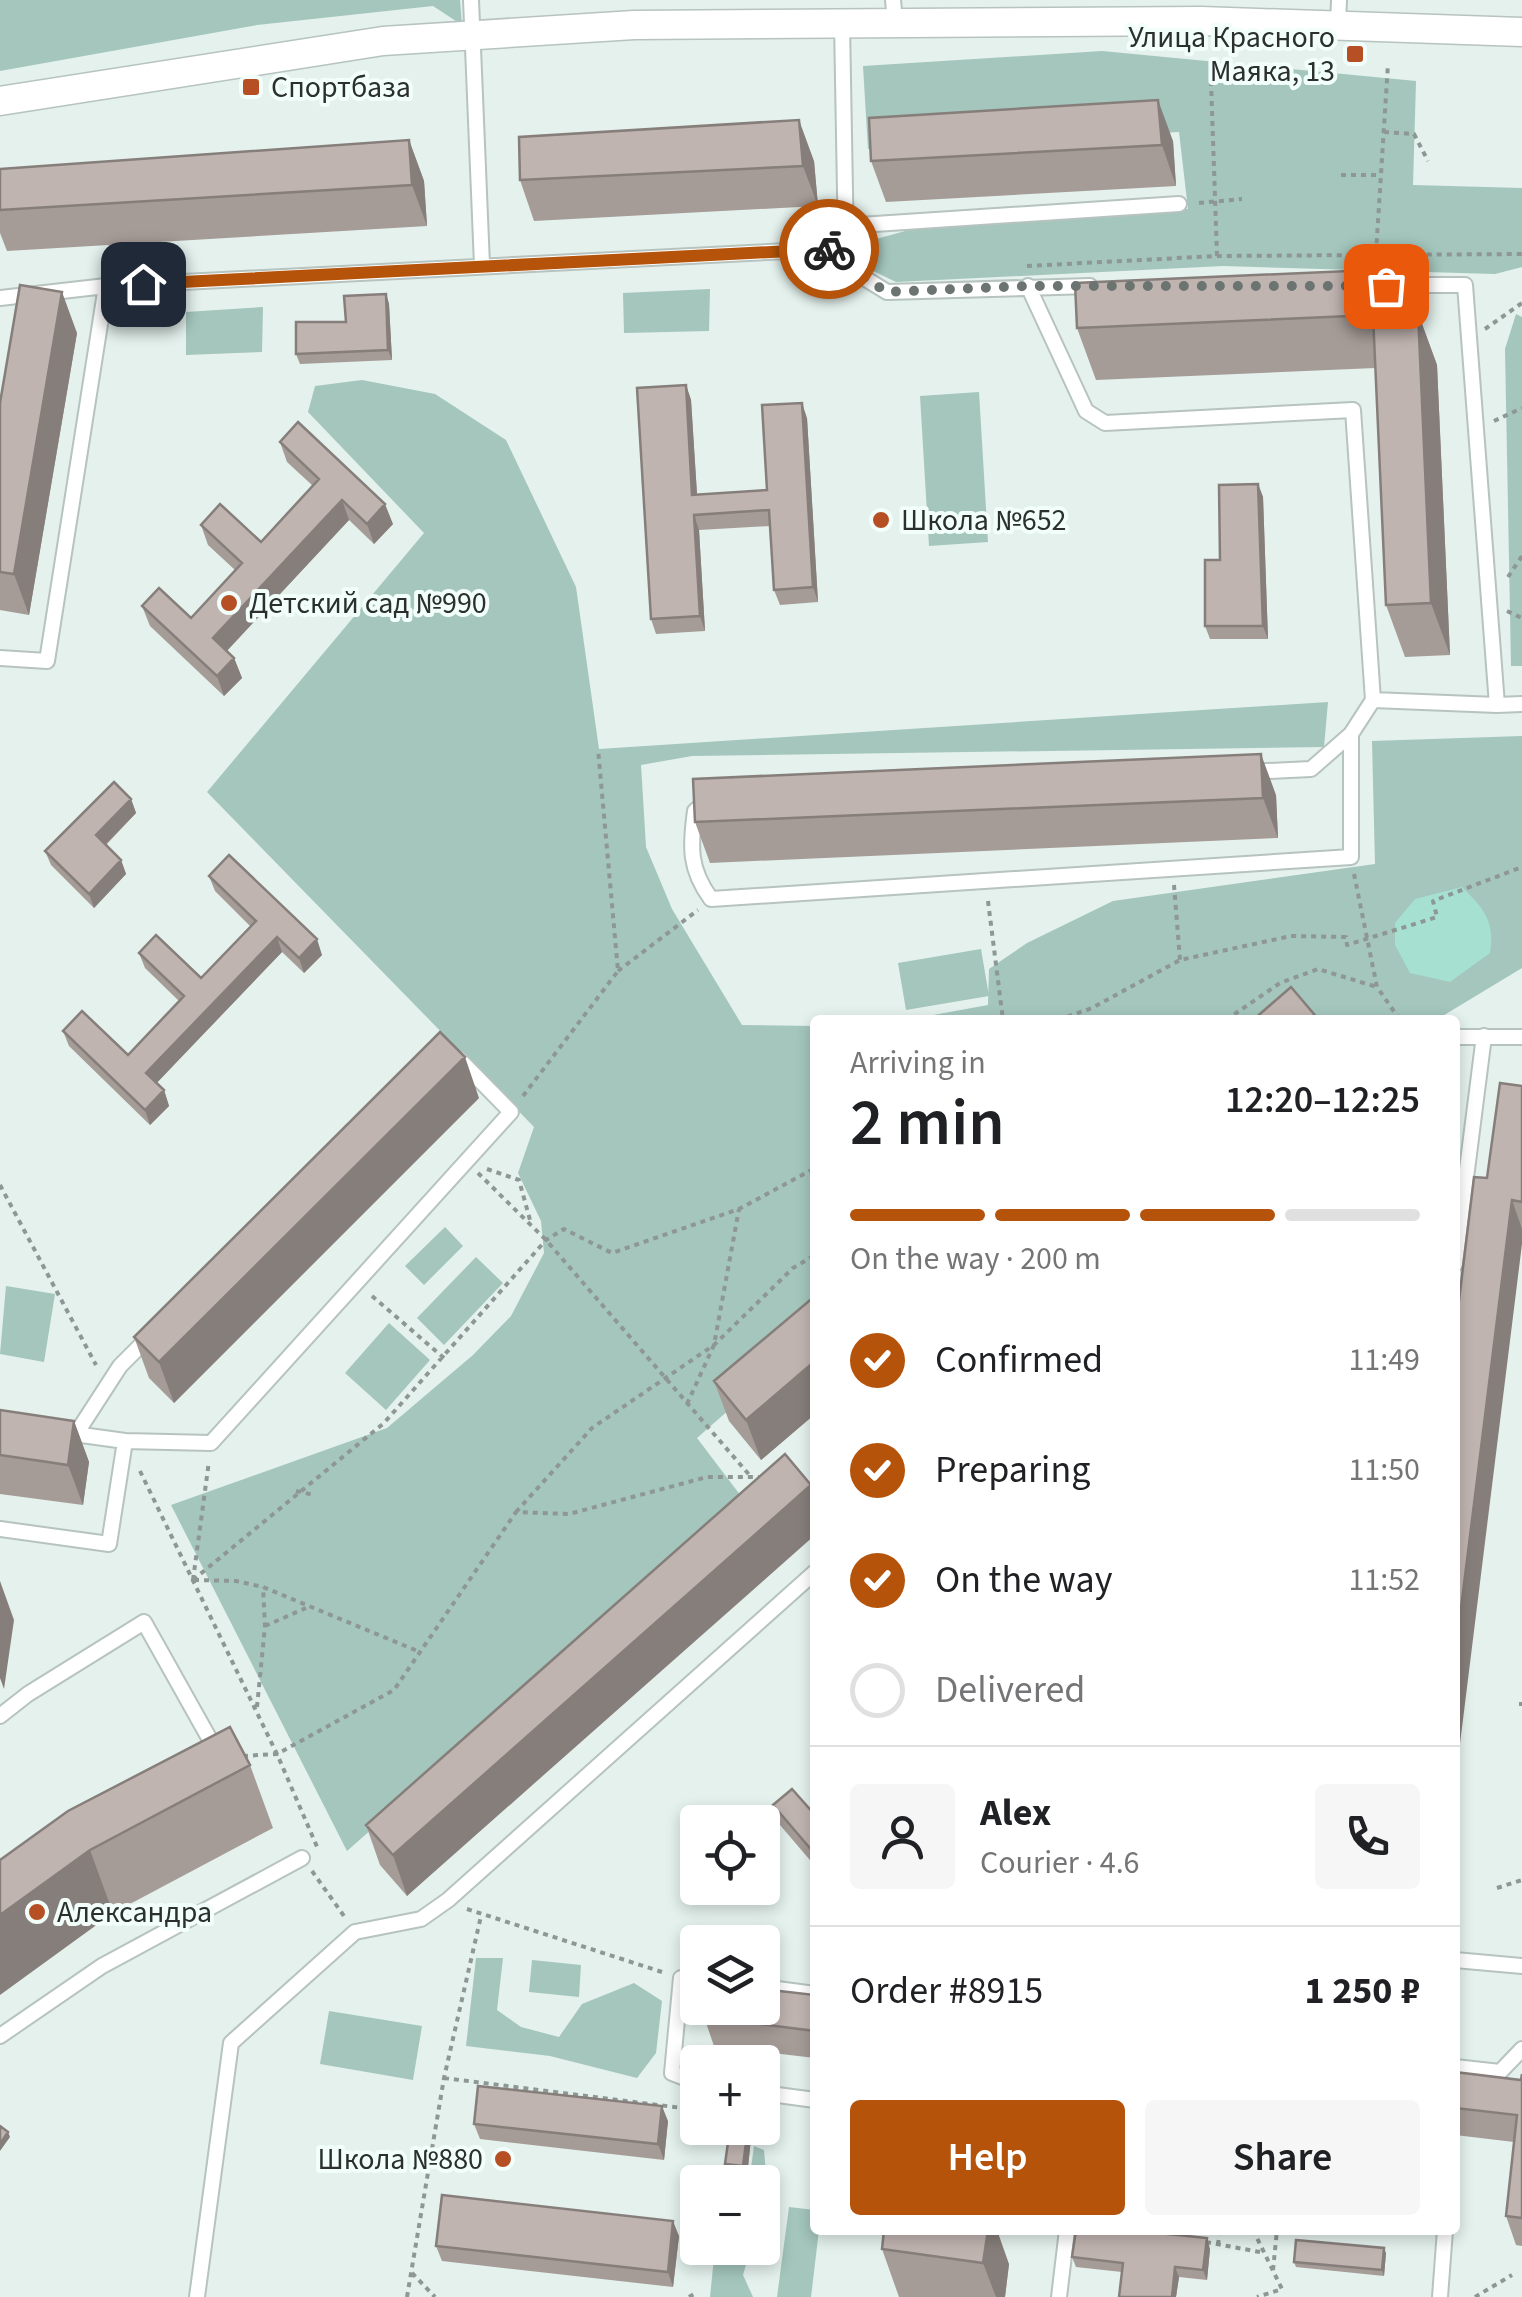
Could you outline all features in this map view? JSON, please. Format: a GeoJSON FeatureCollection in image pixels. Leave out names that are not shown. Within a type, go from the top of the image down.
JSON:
{"type":"FeatureCollection","features":[{"type":"Feature","properties":{"kind":"street"},"geometry":{"type":"LineString","coordinates":[[0,101],[332,49],[472,33],[788,11],[842,23],[894,11],[1339,12],[1522,32]]}},
{"type":"Feature","properties":{"kind":"lane"},"geometry":{"type":"LineString","coordinates":[[471,0],[482,265]]}},
{"type":"Feature","properties":{"kind":"lane"},"geometry":{"type":"LineString","coordinates":[[842,23],[844,226],[853,271],[887,292],[1108,286]]}},
{"type":"Feature","properties":{"kind":"lane"},"geometry":{"type":"LineString","coordinates":[[844,226],[1179,204]]}},
{"type":"Feature","properties":{"kind":"lane"},"geometry":{"type":"LineString","coordinates":[[0,298],[106,286],[846,248]]}},
{"type":"Feature","properties":{"kind":"lane"},"geometry":{"type":"LineString","coordinates":[[1346,286],[1465,285],[1497,705]]}},
{"type":"Feature","properties":{"kind":"lane"},"geometry":{"type":"LineString","coordinates":[[0,658],[47,661],[106,286]]}},
{"type":"Feature","properties":{"kind":"lane"},"geometry":{"type":"LineString","coordinates":[[1028,286],[1086,411],[1105,423],[1353,410],[1373,700],[1351,734],[1311,770],[1233,772]]}},
{"type":"Feature","properties":{"kind":"lane"},"geometry":{"type":"LineString","coordinates":[[1373,700],[1522,704]]}},
{"type":"Feature","properties":{"kind":"lane"},"geometry":{"type":"LineString","coordinates":[[721,790],[696,811],[689,852],[697,880],[711,899],[1351,858],[1351,734]]}},
{"type":"Feature","properties":{"kind":"lane"},"geometry":{"type":"LineString","coordinates":[[1460,1225],[1484,1036]]}},
{"type":"Feature","properties":{"kind":"lane"},"geometry":{"type":"LineString","coordinates":[[1460,1037],[1522,1037]]}},
{"type":"Feature","properties":{"kind":"lane"},"geometry":{"type":"LineString","coordinates":[[38,1428],[125,1441],[212,1443],[511,1112],[451,1051]]}},
{"type":"Feature","properties":{"kind":"lane"},"geometry":{"type":"LineString","coordinates":[[76,1434],[120,1366],[162,1323]]}},
{"type":"Feature","properties":{"kind":"lane"},"geometry":{"type":"LineString","coordinates":[[0,1529],[108,1544],[125,1441]]}},
{"type":"Feature","properties":{"kind":"lane"},"geometry":{"type":"LineString","coordinates":[[198,2297],[231,2044],[355,1932],[421,1919],[448,1900],[810,1576]]}},
{"type":"Feature","properties":{"kind":"lane"},"geometry":{"type":"LineString","coordinates":[[0,1716],[28,1694],[144,1622],[220,1757],[204,1766]]}},
{"type":"Feature","properties":{"kind":"lane"},"geometry":{"type":"LineString","coordinates":[[0,2036],[102,1966],[302,1858]]}},
{"type":"Feature","properties":{"kind":"lane"},"geometry":{"type":"LineString","coordinates":[[1460,1960],[1522,1966]]}},
{"type":"Feature","properties":{"kind":"lane"},"geometry":{"type":"LineString","coordinates":[[680,1989],[672,2073],[680,2076]]}},
{"type":"Feature","properties":{"kind":"lane"},"geometry":{"type":"LineString","coordinates":[[780,1990],[810,1993]]}},
{"type":"Feature","properties":{"kind":"lane"},"geometry":{"type":"LineString","coordinates":[[1460,2068],[1500,2072],[1522,2048]]}},
{"type":"Feature","properties":{"kind":"lane"},"geometry":{"type":"LineString","coordinates":[[780,2096],[810,2099]]}},
{"type":"Feature","properties":{"kind":"lane"},"geometry":{"type":"LineString","coordinates":[[1058,2297],[1066,2235]]}},
{"type":"Feature","properties":{"kind":"lane"},"geometry":{"type":"LineString","coordinates":[[1440,2297],[1445,2235]]}},
{"type":"Feature","properties":{"kind":"path"},"geometry":{"type":"LineString","coordinates":[[1376,254],[1388,64]]}},
{"type":"Feature","properties":{"kind":"path"},"geometry":{"type":"LineString","coordinates":[[1211,81],[1218,256]]}},
{"type":"Feature","properties":{"kind":"path"},"geometry":{"type":"LineString","coordinates":[[1384,132],[1414,134],[1428,161]]}},
{"type":"Feature","properties":{"kind":"path"},"geometry":{"type":"LineString","coordinates":[[1341,175],[1381,175]]}},
{"type":"Feature","properties":{"kind":"path"},"geometry":{"type":"LineString","coordinates":[[1179,204],[1242,199]]}},
{"type":"Feature","properties":{"kind":"path"},"geometry":{"type":"LineString","coordinates":[[1027,266],[1218,256],[1522,254]]}},
{"type":"Feature","properties":{"kind":"path"},"geometry":{"type":"LineString","coordinates":[[1508,314],[1522,303]]}},
{"type":"Feature","properties":{"kind":"path"},"geometry":{"type":"LineString","coordinates":[[1476,429],[1522,408]]}},
{"type":"Feature","properties":{"kind":"path"},"geometry":{"type":"LineString","coordinates":[[598,749],[618,971]]}},
{"type":"Feature","properties":{"kind":"path"},"geometry":{"type":"LineString","coordinates":[[1351,858],[1377,987],[1397,1015]]}},
{"type":"Feature","properties":{"kind":"path"},"geometry":{"type":"LineString","coordinates":[[1072,1015],[1180,960],[1291,936],[1346,937],[1347,945],[1438,917],[1433,901],[1522,867]]}},
{"type":"Feature","properties":{"kind":"path"},"geometry":{"type":"LineString","coordinates":[[1173,869],[1180,960]]}},
{"type":"Feature","properties":{"kind":"path"},"geometry":{"type":"LineString","coordinates":[[987,881],[1002,1015]]}},
{"type":"Feature","properties":{"kind":"path"},"geometry":{"type":"LineString","coordinates":[[511,1112],[618,971],[711,899]]}},
{"type":"Feature","properties":{"kind":"path"},"geometry":{"type":"LineString","coordinates":[[1233,1015],[1280,983],[1318,969],[1377,987]]}},
{"type":"Feature","properties":{"kind":"path"},"geometry":{"type":"LineString","coordinates":[[466,1162],[520,1180],[531,1224]]}},
{"type":"Feature","properties":{"kind":"path"},"geometry":{"type":"LineString","coordinates":[[466,1162],[546,1240],[752,1478]]}},
{"type":"Feature","properties":{"kind":"path"},"geometry":{"type":"LineString","coordinates":[[193,1580],[384,1422],[445,1359],[546,1240],[564,1229],[612,1253],[739,1209],[810,1171]]}},
{"type":"Feature","properties":{"kind":"path"},"geometry":{"type":"LineString","coordinates":[[0,1185],[81,1330],[107,1390]]}},
{"type":"Feature","properties":{"kind":"path"},"geometry":{"type":"LineString","coordinates":[[687,1404],[714,1345],[739,1209]]}},
{"type":"Feature","properties":{"kind":"path"},"geometry":{"type":"LineString","coordinates":[[220,1757],[277,1754],[394,1690],[516,1512],[592,1428],[714,1345],[793,1268],[810,1258]]}},
{"type":"Feature","properties":{"kind":"path"},"geometry":{"type":"LineString","coordinates":[[357,1282],[445,1359]]}},
{"type":"Feature","properties":{"kind":"path"},"geometry":{"type":"LineString","coordinates":[[125,1441],[320,1848],[302,1858],[355,1932]]}},
{"type":"Feature","properties":{"kind":"path"},"geometry":{"type":"LineString","coordinates":[[193,1580],[212,1443]]}},
{"type":"Feature","properties":{"kind":"path"},"geometry":{"type":"LineString","coordinates":[[516,1512],[569,1514],[708,1477],[768,1477]]}},
{"type":"Feature","properties":{"kind":"path"},"geometry":{"type":"LineString","coordinates":[[296,1491],[314,1495]]}},
{"type":"Feature","properties":{"kind":"path"},"geometry":{"type":"LineString","coordinates":[[193,1580],[236,1581],[263,1588],[420,1652]]}},
{"type":"Feature","properties":{"kind":"path"},"geometry":{"type":"LineString","coordinates":[[257,1712],[265,1626],[263,1588]]}},
{"type":"Feature","properties":{"kind":"path"},"geometry":{"type":"LineString","coordinates":[[265,1626],[307,1608]]}},
{"type":"Feature","properties":{"kind":"path"},"geometry":{"type":"LineString","coordinates":[[1496,1888],[1522,1880]]}},
{"type":"Feature","properties":{"kind":"path"},"geometry":{"type":"LineString","coordinates":[[407,2297],[444,2078],[481,1916],[680,1978]]}},
{"type":"Feature","properties":{"kind":"path"},"geometry":{"type":"LineString","coordinates":[[444,2078],[680,2108]]}},
{"type":"Feature","properties":{"kind":"path"},"geometry":{"type":"LineString","coordinates":[[1218,2245],[1219,2235]]}},
{"type":"Feature","properties":{"kind":"path"},"geometry":{"type":"LineString","coordinates":[[1256,2235],[1282,2289],[1258,2297]]}},
{"type":"Feature","properties":{"kind":"path"},"geometry":{"type":"LineString","coordinates":[[1274,2270],[1277,2235]]}},
{"type":"Feature","properties":{"kind":"path"},"geometry":{"type":"LineString","coordinates":[[1203,2242],[1265,2253]]}},
{"type":"Feature","properties":{"kind":"path"},"geometry":{"type":"LineString","coordinates":[[412,2273],[435,2297]]}},
{"type":"Feature","properties":{"kind":"path"},"geometry":{"type":"LineString","coordinates":[[1475,2297],[1512,2275]]}},
{"type":"Feature","properties":{"kind":"shaded area"},"geometry":{"type":"Polygon","coordinates":[[[0,0],[460,0],[462,25],[433,6],[257,25],[0,71],[0,0]]]}},
{"type":"Feature","properties":{"kind":"shaded area"},"geometry":{"type":"Polygon","coordinates":[[[1102,51],[1416,81],[1413,185],[1522,188],[1522,267],[1495,274],[1223,266],[896,282],[867,268],[876,239],[931,224],[1188,209],[1179,132],[868,149],[863,66],[1102,51]]]}},
{"type":"Feature","properties":{"kind":"shaded area"},"geometry":{"type":"Polygon","coordinates":[[[710,289],[709,331],[624,333],[623,293],[710,289]]]}},
{"type":"Feature","properties":{"kind":"shaded area"},"geometry":{"type":"Polygon","coordinates":[[[263,307],[262,352],[186,355],[186,312],[263,307]]]}},
{"type":"Feature","properties":{"kind":"shaded area"},"geometry":{"type":"Polygon","coordinates":[[[1516,314],[1522,317],[1522,666],[1511,666],[1505,349],[1516,314]]]}},
{"type":"Feature","properties":{"kind":"shaded area"},"geometry":{"type":"Polygon","coordinates":[[[362,380],[435,394],[506,440],[576,587],[599,749],[1328,702],[1324,747],[692,756],[641,765],[646,847],[672,909],[742,1025],[810,1026],[810,1338],[697,1438],[744,1500],[347,1851],[171,1505],[387,1428],[473,1355],[511,1316],[544,1253],[541,1221],[518,1173],[534,1127],[207,792],[424,533],[308,412],[315,386],[362,380]]]}},
{"type":"Feature","properties":{"kind":"shaded area"},"geometry":{"type":"Polygon","coordinates":[[[979,392],[988,542],[929,546],[920,396],[979,392]]]}},
{"type":"Feature","properties":{"kind":"shaded area"},"geometry":{"type":"Polygon","coordinates":[[[1522,736],[1522,968],[1444,1015],[933,1015],[988,1005],[989,969],[1027,943],[1113,901],[1375,864],[1372,741],[1522,736]]]}},
{"type":"Feature","properties":{"kind":"shaded area"},"geometry":{"type":"Polygon","coordinates":[[[1462,887],[1486,916],[1491,932],[1490,953],[1450,982],[1410,973],[1395,945],[1395,923],[1415,899],[1462,887]]]}},
{"type":"Feature","properties":{"kind":"shaded area"},"geometry":{"type":"Polygon","coordinates":[[[981,949],[989,996],[906,1010],[898,963],[981,949]]]}},
{"type":"Feature","properties":{"kind":"shaded area"},"geometry":{"type":"Polygon","coordinates":[[[445,1227],[463,1246],[424,1285],[405,1266],[445,1227]]]}},
{"type":"Feature","properties":{"kind":"shaded area"},"geometry":{"type":"Polygon","coordinates":[[[476,1257],[503,1283],[444,1345],[417,1318],[476,1257]]]}},
{"type":"Feature","properties":{"kind":"shaded area"},"geometry":{"type":"Polygon","coordinates":[[[6,1286],[55,1294],[44,1362],[0,1354],[6,1286]]]}},
{"type":"Feature","properties":{"kind":"shaded area"},"geometry":{"type":"Polygon","coordinates":[[[389,1323],[430,1360],[386,1410],[345,1373],[389,1323]]]}},
{"type":"Feature","properties":{"kind":"shaded area"},"geometry":{"type":"Polygon","coordinates":[[[476,1958],[503,1958],[497,2010],[521,2027],[559,2037],[582,2004],[634,1983],[662,2001],[656,2053],[637,2078],[550,2056],[466,2046],[476,1958]]]}},
{"type":"Feature","properties":{"kind":"shaded area"},"geometry":{"type":"Polygon","coordinates":[[[532,1960],[581,1965],[579,1997],[529,1992],[532,1960]]]}},
{"type":"Feature","properties":{"kind":"shaded area"},"geometry":{"type":"Polygon","coordinates":[[[329,2011],[422,2026],[413,2080],[320,2064],[329,2011]]]}},
{"type":"Feature","properties":{"kind":"shaded area"},"geometry":{"type":"Polygon","coordinates":[[[754,2146],[764,2150],[765,2165],[751,2165],[754,2146]]]}},
{"type":"Feature","properties":{"kind":"shaded area"},"geometry":{"type":"Polygon","coordinates":[[[789,2207],[810,2209],[810,2235],[818,2235],[811,2297],[777,2297],[789,2207]]]}},
{"type":"Feature","properties":{"kind":"shaded area"},"geometry":{"type":"Polygon","coordinates":[[[713,2265],[746,2265],[743,2275],[753,2297],[710,2297],[713,2265]]]}},
{"type":"Feature","properties":{"kind":"building"},"geometry":{"type":"Polygon","coordinates":[[[1158,100],[1162,145],[871,161],[869,118],[1158,100]]]}},
{"type":"Feature","properties":{"kind":"building"},"geometry":{"type":"Polygon","coordinates":[[[799,120],[803,166],[520,180],[519,137],[799,120]]]}},
{"type":"Feature","properties":{"kind":"building"},"geometry":{"type":"Polygon","coordinates":[[[409,140],[412,185],[0,210],[0,169],[409,140]]]}},
{"type":"Feature","properties":{"kind":"building"},"geometry":{"type":"Polygon","coordinates":[[[1371,270],[1373,315],[1077,328],[1075,283],[1371,270]]]}},
{"type":"Feature","properties":{"kind":"building"},"geometry":{"type":"Polygon","coordinates":[[[20,285],[62,292],[14,574],[0,572],[0,403],[20,285]]]}},
{"type":"Feature","properties":{"kind":"building"},"geometry":{"type":"Polygon","coordinates":[[[386,294],[388,350],[296,354],[296,322],[346,322],[344,296],[386,294]]]}},
{"type":"Feature","properties":{"kind":"building"},"geometry":{"type":"Polygon","coordinates":[[[1418,313],[1431,603],[1386,605],[1373,315],[1418,313]]]}},
{"type":"Feature","properties":{"kind":"building"},"geometry":{"type":"Polygon","coordinates":[[[686,385],[692,495],[767,490],[762,405],[802,403],[813,587],[774,590],[769,510],[694,515],[700,616],[651,619],[637,388],[686,385]]]}},
{"type":"Feature","properties":{"kind":"building"},"geometry":{"type":"Polygon","coordinates":[[[298,422],[385,504],[367,524],[342,500],[213,638],[234,658],[217,676],[142,606],[159,588],[191,618],[242,563],[201,525],[220,504],[261,542],[319,479],[280,442],[298,422]]]}},
{"type":"Feature","properties":{"kind":"building"},"geometry":{"type":"Polygon","coordinates":[[[1258,484],[1263,626],[1205,626],[1205,560],[1220,560],[1219,485],[1258,484]]]}},
{"type":"Feature","properties":{"kind":"building"},"geometry":{"type":"Polygon","coordinates":[[[1261,754],[1263,798],[695,822],[693,779],[1261,754]]]}},
{"type":"Feature","properties":{"kind":"building"},"geometry":{"type":"Polygon","coordinates":[[[114,782],[131,799],[96,835],[121,860],[89,894],[45,851],[114,782]]]}},
{"type":"Feature","properties":{"kind":"building"},"geometry":{"type":"Polygon","coordinates":[[[229,855],[317,939],[299,958],[277,937],[146,1073],[164,1090],[145,1110],[63,1031],[82,1011],[128,1055],[184,996],[139,953],[156,935],[201,978],[256,921],[209,876],[229,855]]]}},
{"type":"Feature","properties":{"kind":"building"},"geometry":{"type":"Polygon","coordinates":[[[1291,987],[1315,1015],[1259,1015],[1291,987]]]}},
{"type":"Feature","properties":{"kind":"building"},"geometry":{"type":"Polygon","coordinates":[[[440,1032],[465,1057],[159,1362],[134,1337],[440,1032]]]}},
{"type":"Feature","properties":{"kind":"building"},"geometry":{"type":"Polygon","coordinates":[[[1500,1083],[1522,1086],[1522,1202],[1512,1200],[1460,1616],[1460,1292],[1474,1177],[1487,1178],[1500,1083]]]}},
{"type":"Feature","properties":{"kind":"building"},"geometry":{"type":"Polygon","coordinates":[[[810,1300],[810,1365],[746,1420],[714,1381],[810,1300]]]}},
{"type":"Feature","properties":{"kind":"building"},"geometry":{"type":"Polygon","coordinates":[[[0,1410],[74,1421],[68,1465],[0,1455],[0,1410]]]}},
{"type":"Feature","properties":{"kind":"building"},"geometry":{"type":"Polygon","coordinates":[[[785,1454],[810,1484],[393,1855],[366,1825],[785,1454]]]}},
{"type":"Feature","properties":{"kind":"building"},"geometry":{"type":"Polygon","coordinates":[[[230,1727],[250,1765],[90,1850],[0,1915],[0,1860],[68,1811],[230,1727]]]}},
{"type":"Feature","properties":{"kind":"building"},"geometry":{"type":"Polygon","coordinates":[[[792,1789],[810,1809],[810,1848],[780,1813],[780,1805],[773,1805],[792,1789]]]}},
{"type":"Feature","properties":{"kind":"building"},"geometry":{"type":"Polygon","coordinates":[[[780,1991],[810,1994],[810,2030],[767,2025],[780,2025],[780,1991]]]}},
{"type":"Feature","properties":{"kind":"building"},"geometry":{"type":"Polygon","coordinates":[[[1460,2073],[1521,2080],[1522,2074],[1522,2218],[1506,2216],[1517,2115],[1460,2109],[1460,2073]]]}},
{"type":"Feature","properties":{"kind":"building"},"geometry":{"type":"Polygon","coordinates":[[[478,2086],[662,2106],[658,2144],[474,2124],[478,2086]]]}},
{"type":"Feature","properties":{"kind":"building"},"geometry":{"type":"Polygon","coordinates":[[[0,2126],[8,2132],[0,2144],[0,2126]]]}},
{"type":"Feature","properties":{"kind":"building"},"geometry":{"type":"Polygon","coordinates":[[[728,2145],[746,2145],[743,2165],[725,2164],[728,2145]]]}},
{"type":"Feature","properties":{"kind":"building"},"geometry":{"type":"Polygon","coordinates":[[[442,2195],[673,2221],[668,2272],[436,2246],[442,2195]]]}},
{"type":"Feature","properties":{"kind":"building"},"geometry":{"type":"Polygon","coordinates":[[[883,2235],[987,2235],[983,2263],[882,2249],[883,2235]]]}},
{"type":"Feature","properties":{"kind":"building"},"geometry":{"type":"Polygon","coordinates":[[[1075,2235],[1207,2238],[1203,2270],[1175,2267],[1172,2297],[1119,2297],[1123,2263],[1072,2257],[1075,2235]]]}},
{"type":"Feature","properties":{"kind":"building"},"geometry":{"type":"Polygon","coordinates":[[[1296,2240],[1384,2248],[1382,2270],[1294,2262],[1296,2240]]]}},
{"type":"Feature","properties":{"kind":"way so far"},"geometry":{"type":"LineString","coordinates":[[829,249],[846,248],[853,271],[868,284],[887,292],[1028,286],[1386,286]]}},
{"type":"Feature","properties":{"kind":"place","name":"Улица Красного Маяка, 13"},"geometry":{"type":"Point","coordinates":[1355,54]}},
{"type":"Feature","properties":{"kind":"place","name":"Спортбаза"},"geometry":{"type":"Point","coordinates":[251,87]}},
{"type":"Feature","properties":{"kind":"place","name":"Школа №652"},"geometry":{"type":"Point","coordinates":[881,520]}},
{"type":"Feature","properties":{"kind":"place","name":"Детский сад №990"},"geometry":{"type":"Point","coordinates":[229,603]}},
{"type":"Feature","properties":{"kind":"place","name":"Александра"},"geometry":{"type":"Point","coordinates":[37,1912]}},
{"type":"Feature","properties":{"kind":"place","name":"Школа №880"},"geometry":{"type":"Point","coordinates":[503,2159]}},
{"type":"Feature","properties":{"kind":"route"},"geometry":{"type":"LineString","coordinates":[[143,284],[829,249]]}}]}
